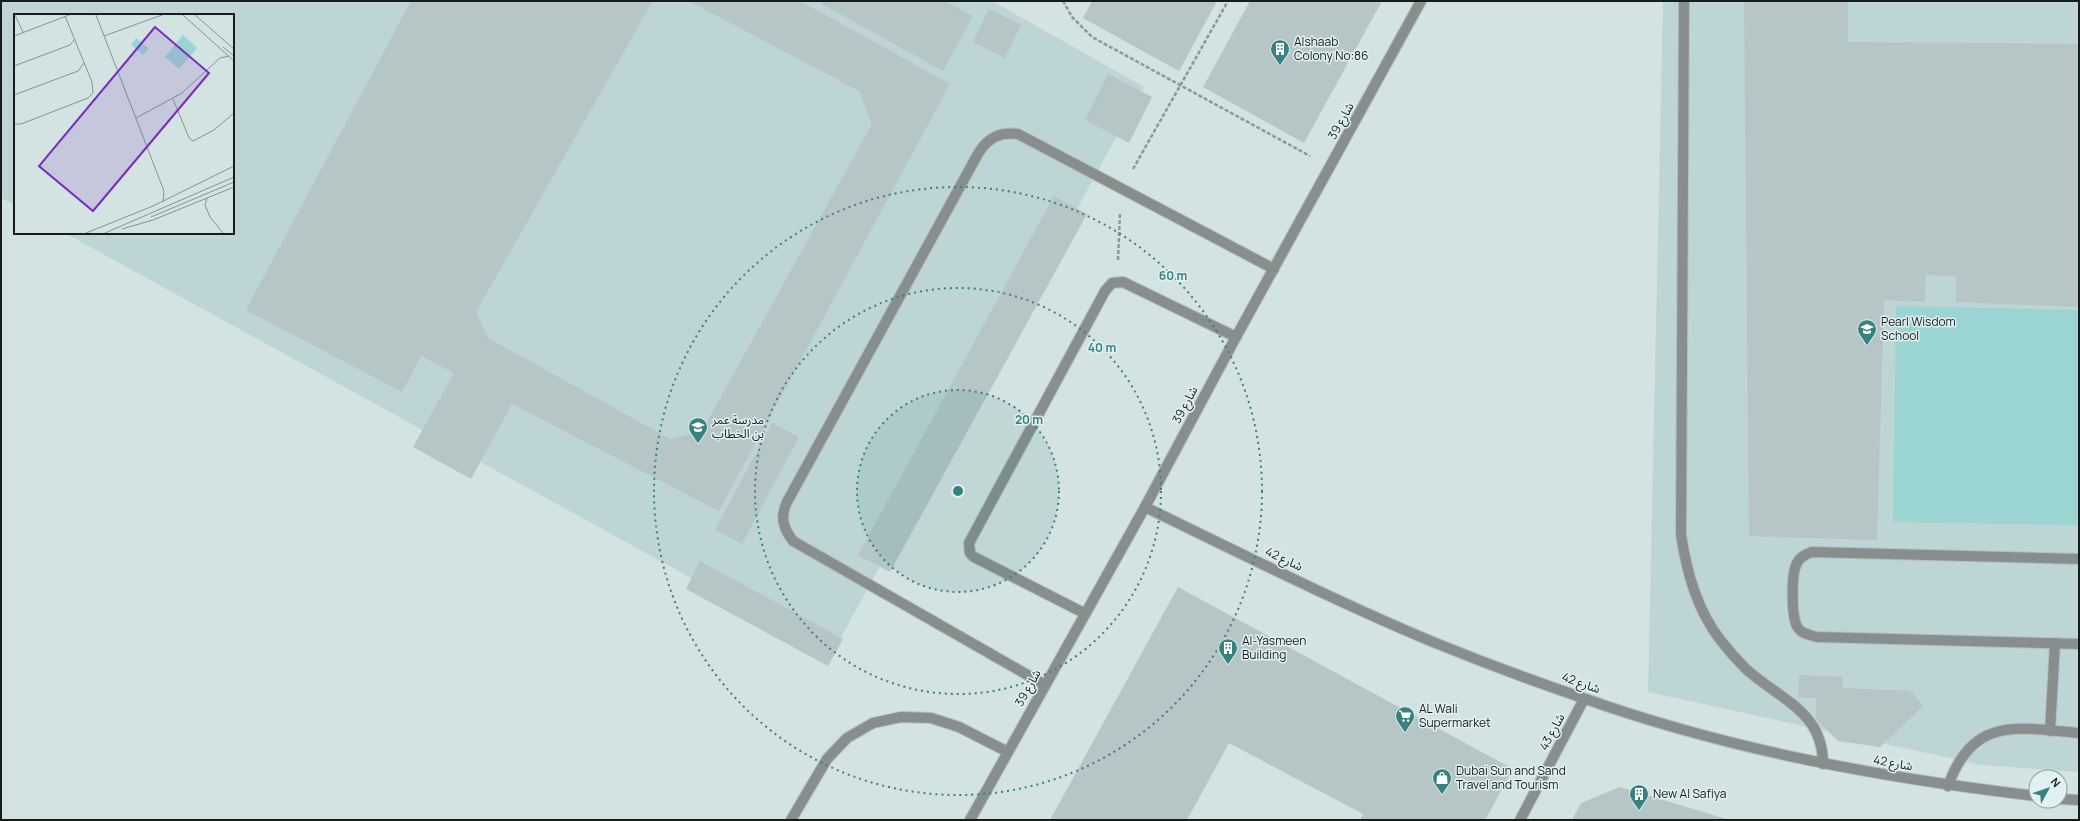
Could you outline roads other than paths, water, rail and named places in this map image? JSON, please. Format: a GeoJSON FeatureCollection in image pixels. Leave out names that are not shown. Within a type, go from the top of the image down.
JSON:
{"type":"FeatureCollection","features":[{"type":"Feature","properties":{"kind":"street","name":"شارع 39"},"geometry":{"type":"LineString","coordinates":[[970,820],[1084,613],[1145,507],[1236,337],[1421,1]]}},
{"type":"Feature","properties":{"kind":"street"},"geometry":{"type":"LineString","coordinates":[[1684,1],[1681,535],[1687,573],[1701,608],[1721,641],[1747,669],[1794,704],[1808,718],[1818,734],[1823,752],[1823,764]]}},
{"type":"Feature","properties":{"kind":"street"},"geometry":{"type":"LineString","coordinates":[[1045,685],[793,541],[786,532],[783,522],[783,512],[986,142],[995,136],[1007,133],[1018,134],[1121,190],[1274,269]]}},
{"type":"Feature","properties":{"kind":"street"},"geometry":{"type":"LineString","coordinates":[[1084,613],[974,556],[970,553],[969,544],[1105,290],[1112,283],[1123,282],[1236,337]]}},
{"type":"Feature","properties":{"kind":"street","name":"شارع 42"},"geometry":{"type":"LineString","coordinates":[[1145,507],[1285,574],[1433,642],[1584,699],[1703,735],[1823,764],[1948,786],[2028,795]]}},
{"type":"Feature","properties":{"kind":"street"},"geometry":{"type":"LineString","coordinates":[[2079,558],[1821,551],[1812,552],[1802,556],[1796,564],[1793,611],[1794,620],[1799,629],[1807,635],[1817,637],[2079,644]]}},
{"type":"Feature","properties":{"kind":"street"},"geometry":{"type":"LineString","coordinates":[[2050,731],[2055,643]]}},
{"type":"Feature","properties":{"kind":"street","name":"شارع 43"},"geometry":{"type":"LineString","coordinates":[[1520,820],[1584,699]]}},
{"type":"Feature","properties":{"kind":"street"},"geometry":{"type":"LineString","coordinates":[[791,820],[826,759],[847,738],[872,723],[901,717],[931,718],[959,727],[1008,752]]}},
{"type":"Feature","properties":{"kind":"street"},"geometry":{"type":"LineString","coordinates":[[1948,786],[1953,770],[1964,753],[1979,739],[1997,730],[2018,728],[2079,733]]}},
{"type":"Feature","properties":{"kind":"street"},"geometry":{"type":"LineString","coordinates":[[2068,799],[2079,800]]}},
{"type":"Feature","properties":{"kind":"place","name":"Alshaab Colony No:86"},"geometry":{"type":"Point","coordinates":[1280,66]}},
{"type":"Feature","properties":{"kind":"place","name":"Pearl Wisdom School"},"geometry":{"type":"Point","coordinates":[1867,346]}},
{"type":"Feature","properties":{"kind":"place","name":"مدرسة عمر بن الخطاب"},"geometry":{"type":"Point","coordinates":[698,444]}},
{"type":"Feature","properties":{"kind":"place","name":"Al-Yasmeen Building"},"geometry":{"type":"Point","coordinates":[1228,665]}},
{"type":"Feature","properties":{"kind":"place","name":"AL Wali Supermarket"},"geometry":{"type":"Point","coordinates":[1405,733]}},
{"type":"Feature","properties":{"kind":"place","name":"Dubai Sun and Sand Travel and Tourism"},"geometry":{"type":"Point","coordinates":[1442,795]}},
{"type":"Feature","properties":{"kind":"place","name":"New Al Safiya"},"geometry":{"type":"Point","coordinates":[1639,811]}}]}
